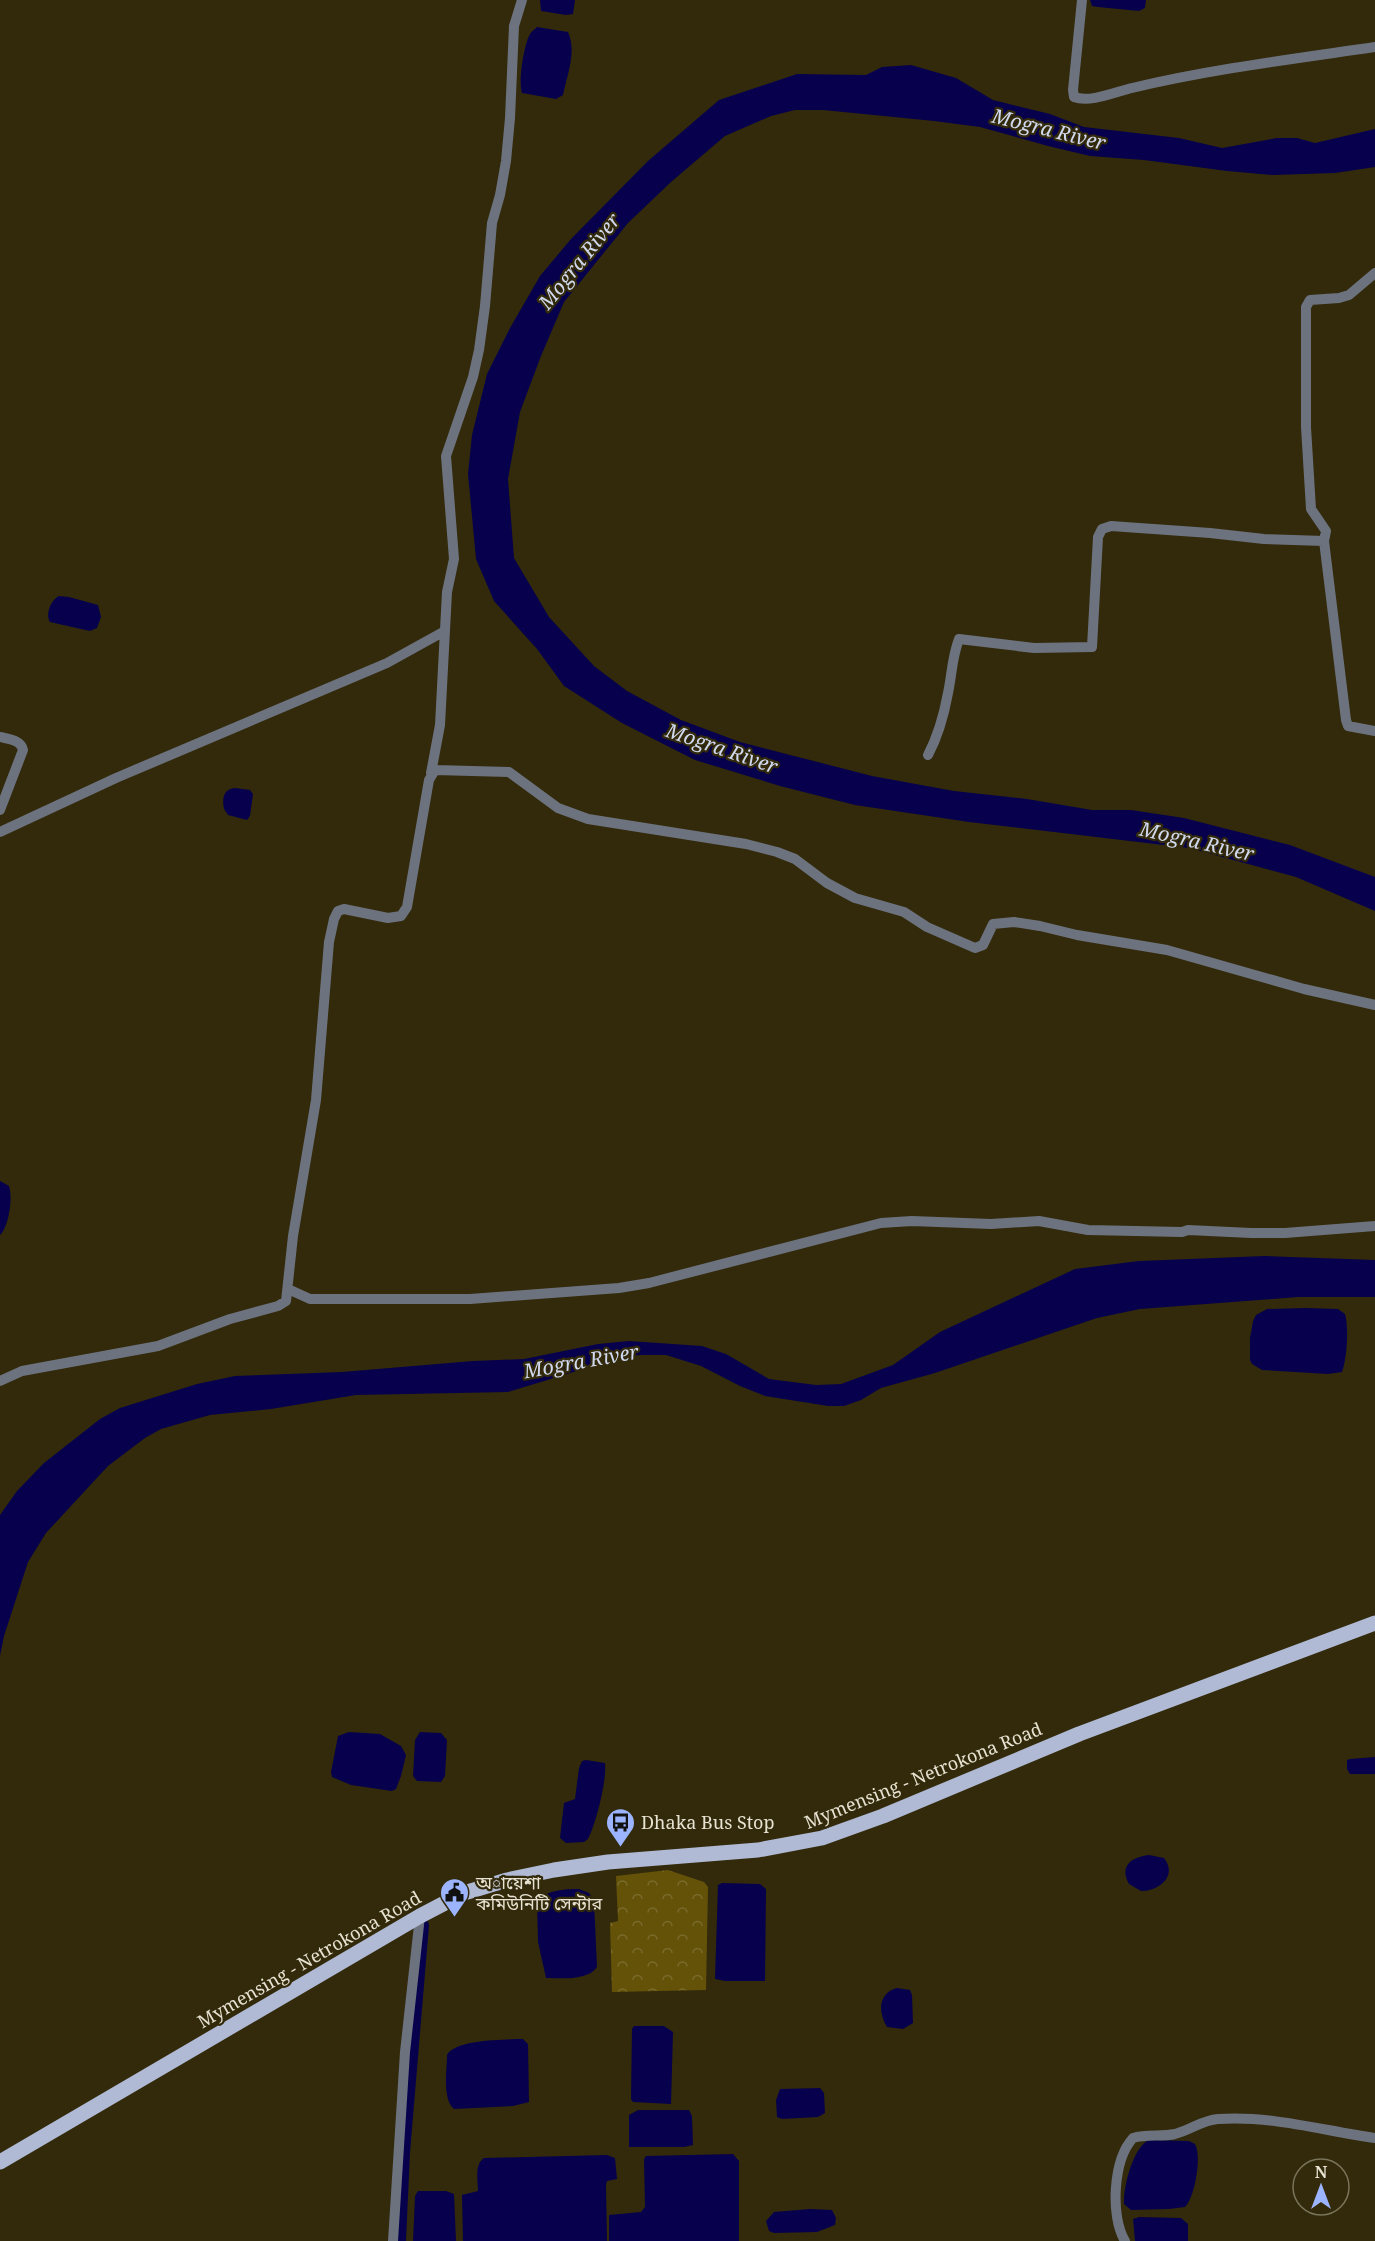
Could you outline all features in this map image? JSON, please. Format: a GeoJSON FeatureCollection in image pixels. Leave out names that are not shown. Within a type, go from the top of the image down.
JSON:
{"type":"FeatureCollection","features":[{"type":"Feature","properties":{"kind":"main road","name":"Mymensing - Netrokona Road"},"geometry":{"type":"LineString","coordinates":[[0,2162],[420,1916],[465,1893],[507,1880],[554,1870],[608,1862],[758,1850],[822,1839],[1079,1734],[1375,1623]]}},
{"type":"Feature","properties":{"kind":"street"},"geometry":{"type":"LineString","coordinates":[[0,1381],[30,1369],[158,1346],[230,1319],[278,1306],[286,1301],[293,1236],[316,1100],[329,942],[334,919],[338,911],[344,909],[388,918],[401,916],[407,907],[432,773],[440,725],[443,632],[447,592],[454,559],[446,456],[473,377],[479,350],[492,223],[506,160],[514,26],[522,0]]}},
{"type":"Feature","properties":{"kind":"street"},"geometry":{"type":"LineString","coordinates":[[1082,0],[1072,90],[1076,98],[1093,97],[1178,77],[1257,63],[1375,47]]}},
{"type":"Feature","properties":{"kind":"street"},"geometry":{"type":"LineString","coordinates":[[1375,273],[1349,295],[1310,300],[1306,307],[1306,427],[1311,509],[1326,531],[1324,541],[1346,720],[1348,726],[1375,731]]}},
{"type":"Feature","properties":{"kind":"street"},"geometry":{"type":"LineString","coordinates":[[928,756],[936,741],[942,720],[949,691],[952,657],[959,639],[1034,648],[1092,647],[1098,537],[1102,529],[1112,526],[1264,539],[1324,541]]}},
{"type":"Feature","properties":{"kind":"street"},"geometry":{"type":"LineString","coordinates":[[0,832],[116,778],[387,663],[443,632]]}},
{"type":"Feature","properties":{"kind":"street"},"geometry":{"type":"LineString","coordinates":[[0,737],[16,742],[22,746],[23,750],[0,810]]}},
{"type":"Feature","properties":{"kind":"street"},"geometry":{"type":"LineString","coordinates":[[432,773],[440,769],[509,772],[558,808],[588,819],[746,844],[777,852],[795,860],[827,883],[855,898],[904,912],[927,927],[975,948],[983,945],[993,924],[1014,922],[1167,950],[1304,989],[1375,1005]]}},
{"type":"Feature","properties":{"kind":"street"},"geometry":{"type":"LineString","coordinates":[[288,1289],[310,1299],[470,1299],[619,1288],[649,1283],[881,1223],[912,1221],[991,1224],[1039,1221],[1088,1230],[1188,1230],[1251,1233],[1375,1226]]}},
{"type":"Feature","properties":{"kind":"street"},"geometry":{"type":"LineString","coordinates":[[393,2241],[405,2052],[420,1916]]}},
{"type":"Feature","properties":{"kind":"street"},"geometry":{"type":"LineString","coordinates":[[1125,2241],[1120,2232],[1115,2206],[1120,2166],[1126,2147],[1133,2138],[1175,2134],[1191,2130],[1201,2122],[1217,2119],[1248,2119],[1267,2120],[1375,2139]]}},
{"type":"Feature","properties":{"kind":"green space"},"geometry":{"type":"Polygon","coordinates":[[[668,1870],[704,1882],[708,1887],[706,1990],[612,1992],[610,1923],[618,1921],[616,1876],[668,1870]]]}},
{"type":"Feature","properties":{"kind":"water"},"geometry":{"type":"Polygon","coordinates":[[[540,0],[575,0],[573,14],[541,11],[540,0]]]}},
{"type":"Feature","properties":{"kind":"water"},"geometry":{"type":"Polygon","coordinates":[[[1090,0],[1146,0],[1145,8],[1139,11],[1092,6],[1090,0]]]}},
{"type":"Feature","properties":{"kind":"water"},"geometry":{"type":"Polygon","coordinates":[[[537,27],[568,32],[571,40],[570,63],[563,95],[556,99],[522,93],[521,73],[526,46],[530,34],[537,27]]]}},
{"type":"Feature","properties":{"kind":"water","name":"Mogra River"},"geometry":{"type":"Polygon","coordinates":[[[911,65],[956,78],[993,100],[1050,114],[1084,127],[1179,138],[1222,148],[1277,138],[1297,138],[1315,143],[1375,129],[1375,167],[1335,173],[1273,175],[1227,171],[1144,160],[1090,156],[980,127],[823,110],[795,110],[771,116],[725,136],[671,182],[628,223],[564,302],[520,412],[508,479],[514,558],[549,617],[594,666],[627,691],[681,720],[740,742],[872,776],[954,791],[1027,799],[1092,810],[1131,810],[1184,818],[1290,845],[1375,877],[1375,911],[1296,877],[1189,848],[969,822],[855,805],[780,786],[695,760],[622,723],[564,686],[537,649],[494,601],[476,559],[468,474],[472,435],[487,374],[540,276],[571,239],[648,161],[719,100],[797,74],[866,75],[882,67],[911,65]]]}},
{"type":"Feature","properties":{"kind":"water"},"geometry":{"type":"Polygon","coordinates":[[[59,596],[98,605],[101,617],[97,628],[90,631],[50,622],[48,615],[50,608],[59,596]]]}},
{"type":"Feature","properties":{"kind":"water"},"geometry":{"type":"Polygon","coordinates":[[[235,788],[250,790],[253,794],[250,816],[247,820],[228,815],[224,809],[224,795],[228,790],[235,788]]]}},
{"type":"Feature","properties":{"kind":"water"},"geometry":{"type":"Polygon","coordinates":[[[0,1181],[9,1186],[11,1197],[6,1226],[0,1235],[0,1181]]]}},
{"type":"Feature","properties":{"kind":"water","name":"Mogra River"},"geometry":{"type":"Polygon","coordinates":[[[1265,1256],[1375,1260],[1375,1297],[1298,1297],[1140,1309],[1097,1318],[935,1373],[881,1388],[861,1400],[844,1406],[828,1406],[765,1396],[701,1366],[666,1355],[610,1356],[595,1361],[580,1370],[508,1392],[356,1395],[271,1409],[210,1415],[161,1429],[108,1466],[46,1533],[28,1562],[4,1636],[0,1656],[0,1515],[17,1491],[44,1463],[100,1419],[120,1408],[197,1384],[235,1376],[342,1372],[524,1359],[598,1344],[629,1341],[702,1346],[726,1354],[769,1379],[816,1385],[841,1384],[893,1365],[940,1332],[1075,1269],[1139,1261],[1265,1256]]]}},
{"type":"Feature","properties":{"kind":"water"},"geometry":{"type":"Polygon","coordinates":[[[1267,1309],[1338,1309],[1345,1314],[1347,1343],[1342,1372],[1328,1374],[1262,1370],[1252,1364],[1250,1338],[1256,1315],[1267,1309]]]}},
{"type":"Feature","properties":{"kind":"water"},"geometry":{"type":"Polygon","coordinates":[[[349,1732],[380,1734],[401,1746],[406,1755],[396,1789],[392,1791],[351,1785],[332,1777],[338,1736],[349,1732]]]}},
{"type":"Feature","properties":{"kind":"water"},"geometry":{"type":"Polygon","coordinates":[[[420,1732],[441,1733],[447,1740],[445,1776],[441,1782],[417,1781],[413,1776],[415,1740],[420,1732]]]}},
{"type":"Feature","properties":{"kind":"water"},"geometry":{"type":"Polygon","coordinates":[[[1375,1757],[1375,1774],[1350,1774],[1347,1769],[1347,1760],[1375,1757]]]}},
{"type":"Feature","properties":{"kind":"water"},"geometry":{"type":"Polygon","coordinates":[[[582,1761],[605,1763],[600,1802],[588,1839],[584,1842],[566,1843],[560,1838],[564,1803],[575,1799],[579,1768],[582,1761]]]}},
{"type":"Feature","properties":{"kind":"water"},"geometry":{"type":"Polygon","coordinates":[[[1149,1855],[1164,1858],[1168,1865],[1168,1876],[1160,1885],[1141,1891],[1129,1884],[1126,1878],[1126,1867],[1132,1860],[1149,1855]]]}},
{"type":"Feature","properties":{"kind":"water"},"geometry":{"type":"Polygon","coordinates":[[[722,1883],[760,1884],[766,1889],[765,1981],[715,1979],[718,1885],[722,1883]]]}},
{"type":"Feature","properties":{"kind":"water"},"geometry":{"type":"Polygon","coordinates":[[[579,1889],[589,1893],[594,1901],[597,1967],[581,1977],[546,1978],[538,1942],[537,1901],[551,1892],[579,1889]]]}},
{"type":"Feature","properties":{"kind":"water"},"geometry":{"type":"Polygon","coordinates":[[[897,1988],[910,1990],[912,1995],[913,2023],[903,2029],[887,2027],[881,2009],[886,1994],[897,1988]]]}},
{"type":"Feature","properties":{"kind":"water"},"geometry":{"type":"Polygon","coordinates":[[[634,2026],[664,2026],[673,2032],[671,2104],[633,2102],[631,2099],[632,2029],[634,2026]]]}},
{"type":"Feature","properties":{"kind":"water"},"geometry":{"type":"Polygon","coordinates":[[[523,2039],[528,2044],[529,2102],[513,2106],[454,2109],[450,2104],[447,2091],[447,2055],[459,2046],[468,2044],[523,2039]]]}},
{"type":"Feature","properties":{"kind":"water"},"geometry":{"type":"Polygon","coordinates":[[[820,2088],[824,2093],[825,2113],[818,2117],[782,2119],[777,2117],[776,2100],[780,2089],[820,2088]]]}},
{"type":"Feature","properties":{"kind":"water"},"geometry":{"type":"Polygon","coordinates":[[[638,2110],[689,2110],[692,2116],[693,2145],[629,2147],[629,2115],[638,2110]]]}},
{"type":"Feature","properties":{"kind":"water"},"geometry":{"type":"Polygon","coordinates":[[[1149,2140],[1189,2141],[1195,2144],[1198,2158],[1196,2176],[1192,2195],[1185,2207],[1131,2210],[1124,2204],[1127,2179],[1134,2159],[1143,2144],[1149,2140]]]}},
{"type":"Feature","properties":{"kind":"water"},"geometry":{"type":"Polygon","coordinates":[[[733,2154],[739,2161],[739,2241],[609,2241],[609,2215],[641,2212],[645,2207],[644,2159],[646,2156],[733,2154]]]}},
{"type":"Feature","properties":{"kind":"water"},"geometry":{"type":"Polygon","coordinates":[[[607,2155],[615,2158],[617,2179],[607,2181],[606,2185],[607,2241],[463,2241],[462,2195],[478,2191],[478,2169],[484,2158],[607,2155]]]}},
{"type":"Feature","properties":{"kind":"water"},"geometry":{"type":"Polygon","coordinates":[[[418,2191],[446,2191],[454,2194],[456,2241],[413,2241],[415,2196],[418,2191]]]}},
{"type":"Feature","properties":{"kind":"water"},"geometry":{"type":"Polygon","coordinates":[[[832,2210],[836,2218],[835,2225],[817,2232],[774,2233],[769,2231],[766,2221],[774,2212],[832,2210]]]}},
{"type":"Feature","properties":{"kind":"water"},"geometry":{"type":"Polygon","coordinates":[[[1139,2217],[1181,2218],[1188,2224],[1188,2241],[1135,2241],[1133,2219],[1139,2217]]]}},
{"type":"Feature","properties":{"kind":"waterway"},"geometry":{"type":"LineString","coordinates":[[401,2241],[405,2152],[424,1925]]}},
{"type":"Feature","properties":{"kind":"place","name":"Dhaka Bus Stop"},"geometry":{"type":"Point","coordinates":[620,1848]}},
{"type":"Feature","properties":{"kind":"place","name":"অায়েশা কমিউনিটি সেন্টার"},"geometry":{"type":"Point","coordinates":[455,1918]}}]}
